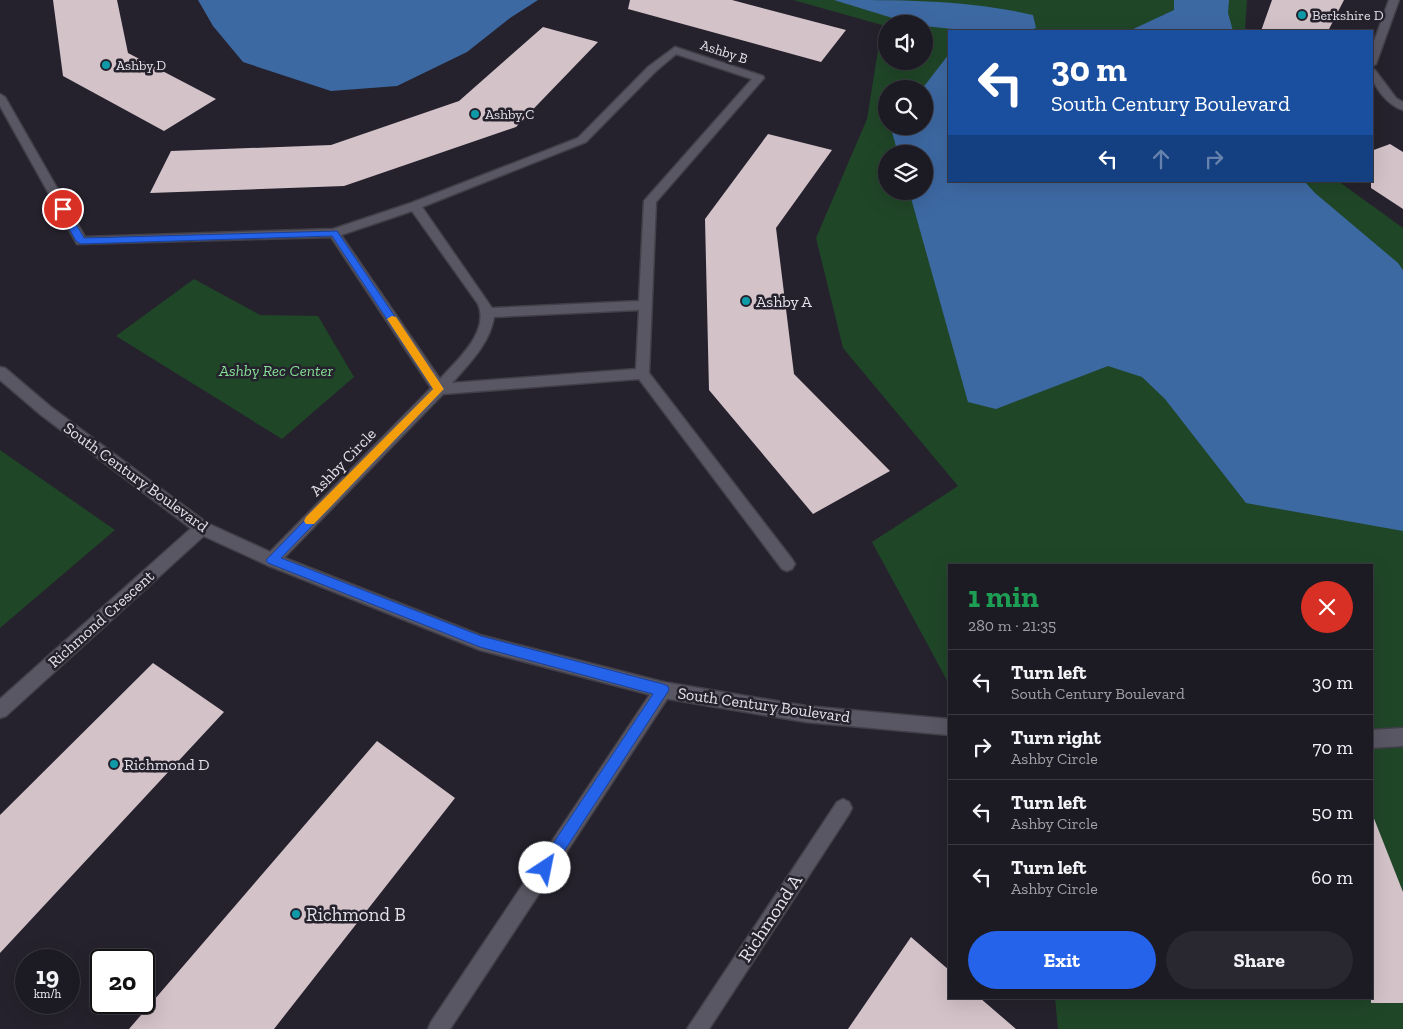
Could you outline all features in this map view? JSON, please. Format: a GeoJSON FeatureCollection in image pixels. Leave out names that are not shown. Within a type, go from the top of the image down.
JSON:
{"type":"FeatureCollection","features":[{"type":"Feature","properties":{"kind":"street"},"geometry":{"type":"LineString","coordinates":[[1373,58],[1394,0]]}},
{"type":"Feature","properties":{"kind":"street","name":"Ashby B"},"geometry":{"type":"LineString","coordinates":[[415,206],[582,140],[652,68],[675,50],[759,78],[735,103],[650,202],[645,306]]}},
{"type":"Feature","properties":{"kind":"street"},"geometry":{"type":"LineString","coordinates":[[1373,75],[1392,100],[1403,107]]}},
{"type":"Feature","properties":{"kind":"street"},"geometry":{"type":"LineString","coordinates":[[0,97],[81,241],[334,233],[415,206],[483,302],[488,314],[645,306],[642,374],[788,564]]}},
{"type":"Feature","properties":{"kind":"street"},"geometry":{"type":"LineString","coordinates":[[334,233],[439,389],[642,374]]}},
{"type":"Feature","properties":{"kind":"street","name":"Ashby Circle"},"geometry":{"type":"LineString","coordinates":[[272,560],[439,389],[478,341],[487,323],[488,314]]}},
{"type":"Feature","properties":{"kind":"street","name":"South Century Boulevard"},"geometry":{"type":"LineString","coordinates":[[1,377],[202,528],[272,560],[480,642],[663,690],[806,714],[948,727]]}},
{"type":"Feature","properties":{"kind":"street","name":"Richmond Crescent"},"geometry":{"type":"LineString","coordinates":[[0,710],[202,528]]}},
{"type":"Feature","properties":{"kind":"street"},"geometry":{"type":"LineString","coordinates":[[438,1029],[663,690]]}},
{"type":"Feature","properties":{"kind":"street"},"geometry":{"type":"LineString","coordinates":[[1373,739],[1403,737]]}},
{"type":"Feature","properties":{"kind":"street","name":"Richmond A"},"geometry":{"type":"LineString","coordinates":[[697,1029],[843,808]]}},
{"type":"Feature","properties":{"kind":"green space"},"geometry":{"type":"Polygon","coordinates":[[[793,0],[1247,0],[1245,30],[948,30],[948,182],[1339,182],[1403,228],[1403,1029],[1058,1029],[1055,999],[1373,999],[1373,564],[948,564],[948,682],[872,542],[958,486],[843,348],[816,238],[867,119],[878,50],[878,70],[933,70],[933,15],[878,15],[878,24],[793,0]]]}},
{"type":"Feature","properties":{"kind":"green space","name":"Ashby Rec Center"},"geometry":{"type":"Polygon","coordinates":[[[194,279],[260,315],[318,316],[354,377],[282,439],[116,336],[194,279]]]}},
{"type":"Feature","properties":{"kind":"green space"},"geometry":{"type":"Polygon","coordinates":[[[0,450],[115,530],[0,628],[0,450]]]}},
{"type":"Feature","properties":{"kind":"water"},"geometry":{"type":"Polygon","coordinates":[[[198,0],[538,0],[510,18],[467,52],[397,86],[331,91],[243,62],[213,26],[198,0]]]}},
{"type":"Feature","properties":{"kind":"water"},"geometry":{"type":"Polygon","coordinates":[[[834,0],[909,1],[984,6],[1033,15],[1036,28],[1031,30],[962,30],[933,27],[933,15],[883,15],[834,0]]]}},
{"type":"Feature","properties":{"kind":"water"},"geometry":{"type":"Polygon","coordinates":[[[1174,0],[1229,0],[1228,13],[1233,30],[1131,30],[1174,10],[1174,0]]]}},
{"type":"Feature","properties":{"kind":"water"},"geometry":{"type":"Polygon","coordinates":[[[948,55],[948,182],[1305,182],[1315,193],[1398,263],[1403,270],[1403,531],[1246,503],[1165,399],[1142,377],[1108,366],[996,409],[968,402],[912,200],[933,200],[933,145],[896,145],[893,135],[933,135],[933,80],[929,80],[948,55]]]}},
{"type":"Feature","properties":{"kind":"building","name":"Ashby D"},"geometry":{"type":"Polygon","coordinates":[[[53,0],[117,0],[128,53],[216,99],[164,131],[63,76],[53,0]]]}},
{"type":"Feature","properties":{"kind":"building"},"geometry":{"type":"Polygon","coordinates":[[[630,0],[732,0],[846,30],[821,62],[628,9],[630,0]]]}},
{"type":"Feature","properties":{"kind":"building","name":"Berkshire D"},"geometry":{"type":"Polygon","coordinates":[[[1272,0],[1344,0],[1329,30],[1261,30],[1272,0]]]}},
{"type":"Feature","properties":{"kind":"building","name":"Ashby C"},"geometry":{"type":"Polygon","coordinates":[[[543,27],[598,42],[516,127],[344,186],[150,193],[171,151],[331,145],[459,101],[543,27]]]}},
{"type":"Feature","properties":{"kind":"building","name":"Ashby A"},"geometry":{"type":"Polygon","coordinates":[[[768,134],[832,150],[776,228],[794,374],[890,471],[813,514],[709,390],[705,219],[768,134]]]}},
{"type":"Feature","properties":{"kind":"building"},"geometry":{"type":"Polygon","coordinates":[[[1390,144],[1403,152],[1403,209],[1371,188],[1371,182],[1373,182],[1373,150],[1390,144]]]}},
{"type":"Feature","properties":{"kind":"building","name":"Richmond D"},"geometry":{"type":"Polygon","coordinates":[[[153,663],[224,712],[0,953],[0,815],[153,663]]]}},
{"type":"Feature","properties":{"kind":"building","name":"Richmond B"},"geometry":{"type":"Polygon","coordinates":[[[377,741],[455,798],[274,1029],[129,1029],[142,1014],[155,1014],[155,999],[377,741]]]}},
{"type":"Feature","properties":{"kind":"building"},"geometry":{"type":"Polygon","coordinates":[[[1373,816],[1403,892],[1403,1003],[1371,1003],[1371,999],[1373,999],[1373,816]]]}},
{"type":"Feature","properties":{"kind":"building"},"geometry":{"type":"Polygon","coordinates":[[[911,937],[948,969],[948,999],[981,999],[1016,1029],[848,1029],[911,937]]]}},
{"type":"Feature","properties":{"kind":"slow traffic"},"geometry":{"type":"LineString","coordinates":[[310,521],[439,389],[392,319]]}},
{"type":"Feature","properties":{"kind":"place","name":"Berkshire D"},"geometry":{"type":"Point","coordinates":[1302,15]}},
{"type":"Feature","properties":{"kind":"place","name":"Ashby D"},"geometry":{"type":"Point","coordinates":[106,65]}},
{"type":"Feature","properties":{"kind":"place","name":"Ashby C"},"geometry":{"type":"Point","coordinates":[475,114]}},
{"type":"Feature","properties":{"kind":"place","name":"Ashby A"},"geometry":{"type":"Point","coordinates":[746,301]}},
{"type":"Feature","properties":{"kind":"place","name":"Richmond D"},"geometry":{"type":"Point","coordinates":[114,764]}},
{"type":"Feature","properties":{"kind":"place","name":"Richmond B"},"geometry":{"type":"Point","coordinates":[296,914]}},
{"type":"Feature","properties":{"kind":"route"},"geometry":{"type":"LineString","coordinates":[[63,209],[81,241],[334,233],[439,389],[272,560],[480,642],[663,690],[545,868]]}}]}
